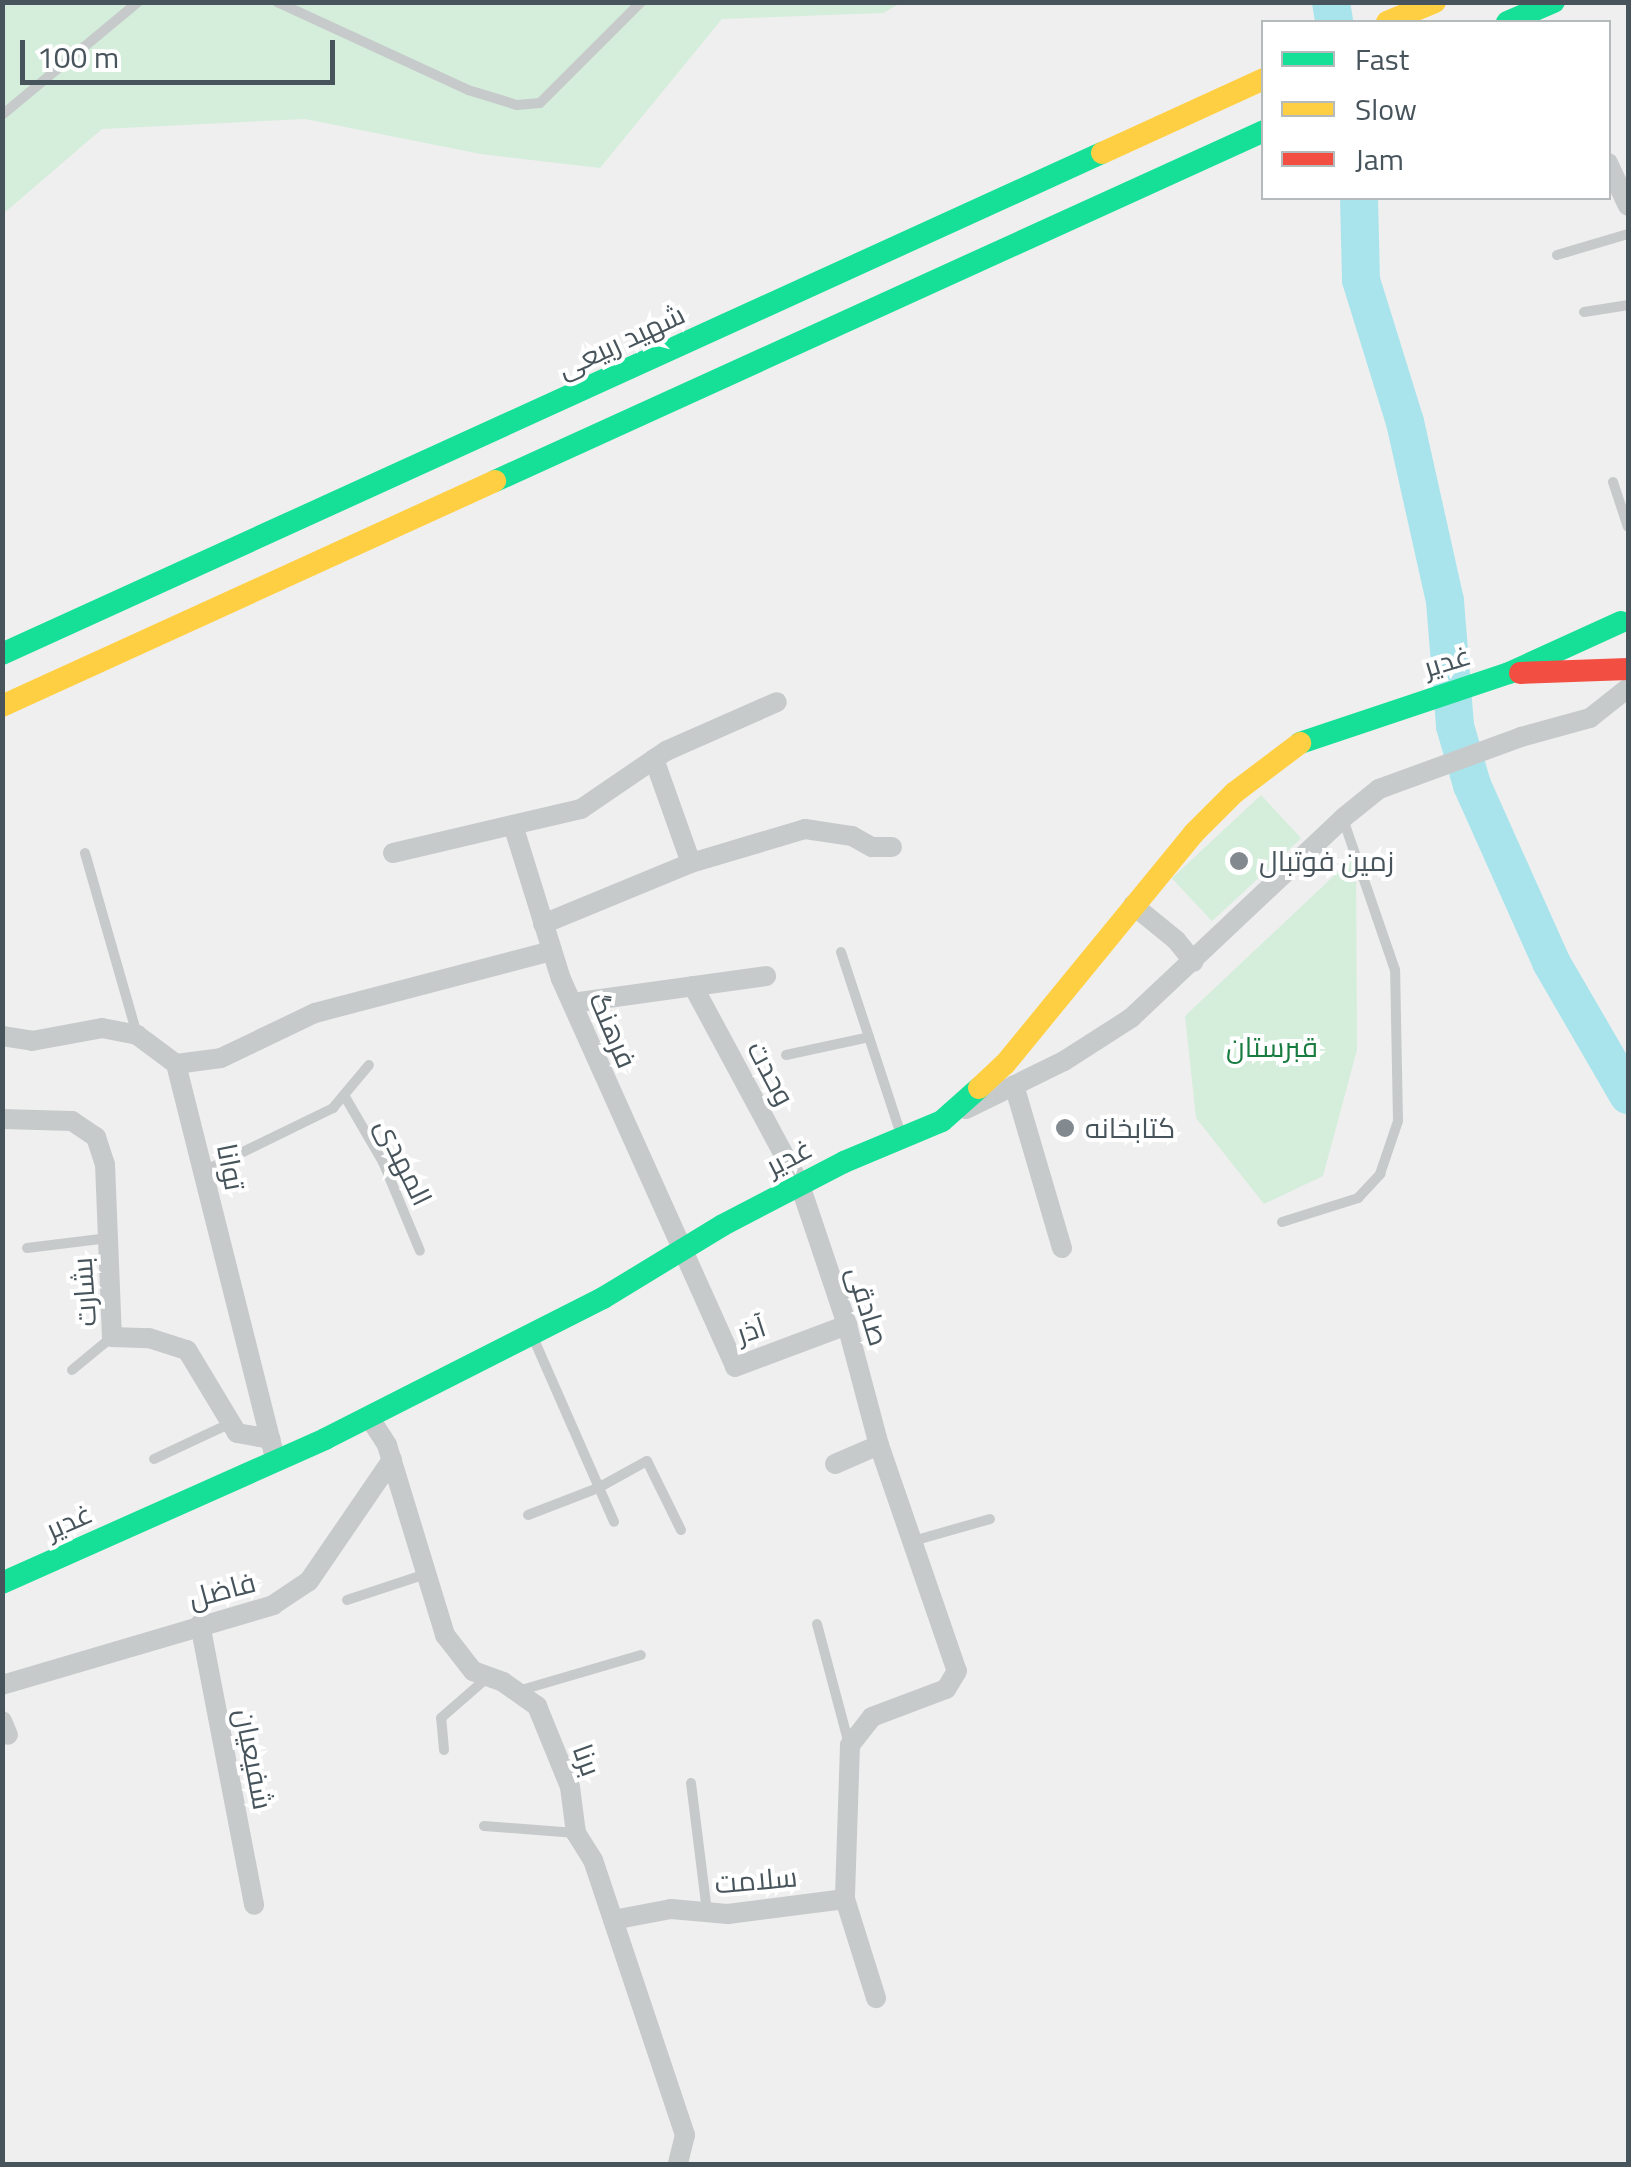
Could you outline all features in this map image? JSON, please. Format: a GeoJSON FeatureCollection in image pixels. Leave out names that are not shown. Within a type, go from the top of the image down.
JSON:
{"type":"FeatureCollection","features":[{"type":"Feature","properties":{"kind":"main road"},"geometry":{"type":"LineString","coordinates":[[1393,20],[1435,2]]}},
{"type":"Feature","properties":{"kind":"main road"},"geometry":{"type":"LineString","coordinates":[[1511,20],[1554,2]]}},
{"type":"Feature","properties":{"kind":"main road","name":"شهید ربیعی"},"geometry":{"type":"LineString","coordinates":[[2,654],[1261,80]]}},
{"type":"Feature","properties":{"kind":"main road"},"geometry":{"type":"LineString","coordinates":[[2,706],[401,520],[1261,133]]}},
{"type":"Feature","properties":{"kind":"main road"},"geometry":{"type":"LineString","coordinates":[[439,458],[454,499]]}},
{"type":"Feature","properties":{"kind":"main road"},"geometry":{"type":"LineString","coordinates":[[386,482],[401,520]]}},
{"type":"Feature","properties":{"kind":"main road"},"geometry":{"type":"LineString","coordinates":[[1509,673],[1628,668],[1618,647],[1625,616]]}},
{"type":"Feature","properties":{"kind":"main road"},"geometry":{"type":"LineString","coordinates":[[1509,673],[1625,616]]}},
{"type":"Feature","properties":{"kind":"main road","name":"غدیر"},"geometry":{"type":"LineString","coordinates":[[2,1583],[273,1450],[370,1417],[604,1298],[800,1185],[942,1121],[1005,1064],[1133,905],[1234,793],[1302,742],[1509,673]]}},
{"type":"Feature","properties":{"kind":"street"},"geometry":{"type":"LineString","coordinates":[[1611,169],[1628,206]]}},
{"type":"Feature","properties":{"kind":"street"},"geometry":{"type":"LineString","coordinates":[[942,1121],[1064,1061],[1131,1018],[1343,818],[1380,789],[1590,718],[1628,688]]}},
{"type":"Feature","properties":{"kind":"street"},"geometry":{"type":"LineString","coordinates":[[393,853],[581,810],[654,759],[777,702]]}},
{"type":"Feature","properties":{"kind":"street"},"geometry":{"type":"LineString","coordinates":[[654,759],[690,863]]}},
{"type":"Feature","properties":{"kind":"street","name":"فرهنگ"},"geometry":{"type":"LineString","coordinates":[[513,825],[572,1003],[682,1250]]}},
{"type":"Feature","properties":{"kind":"street"},"geometry":{"type":"LineString","coordinates":[[543,924],[690,863],[806,829],[852,836],[872,848],[892,848]]}},
{"type":"Feature","properties":{"kind":"street"},"geometry":{"type":"LineString","coordinates":[[1133,905],[1176,940],[1194,962]]}},
{"type":"Feature","properties":{"kind":"street"},"geometry":{"type":"LineString","coordinates":[[2,1036],[32,1041],[102,1028],[137,1035],[176,1064],[221,1058],[315,1013],[552,952]]}},
{"type":"Feature","properties":{"kind":"street"},"geometry":{"type":"LineString","coordinates":[[572,1003],[766,976]]}},
{"type":"Feature","properties":{"kind":"street","name":"وحدت"},"geometry":{"type":"LineString","coordinates":[[693,986],[800,1185]]}},
{"type":"Feature","properties":{"kind":"street","name":"توانا"},"geometry":{"type":"LineString","coordinates":[[176,1064],[273,1450]]}},
{"type":"Feature","properties":{"kind":"street"},"geometry":{"type":"LineString","coordinates":[[1014,1086],[1062,1248]]}},
{"type":"Feature","properties":{"kind":"street","name":"بشارت"},"geometry":{"type":"LineString","coordinates":[[2,1119],[72,1121],[96,1136],[105,1164],[112,1337],[149,1338],[187,1350],[231,1423]]}},
{"type":"Feature","properties":{"kind":"street","name":"صادقی"},"geometry":{"type":"LineString","coordinates":[[800,1185],[846,1324],[879,1445],[957,1670],[946,1688],[872,1717],[850,1745]]}},
{"type":"Feature","properties":{"kind":"street","name":"آذر"},"geometry":{"type":"LineString","coordinates":[[682,1250],[734,1367],[846,1324]]}},
{"type":"Feature","properties":{"kind":"street","name":"برنا"},"geometry":{"type":"LineString","coordinates":[[370,1417],[392,1460],[445,1635],[474,1670],[537,1706],[570,1788],[576,1833],[592,1860],[685,2135],[678,2164]]}},
{"type":"Feature","properties":{"kind":"street"},"geometry":{"type":"LineString","coordinates":[[231,1423],[236,1433],[273,1450]]}},
{"type":"Feature","properties":{"kind":"street"},"geometry":{"type":"LineString","coordinates":[[835,1464],[879,1445]]}},
{"type":"Feature","properties":{"kind":"street","name":"فاضل"},"geometry":{"type":"LineString","coordinates":[[2,1685],[200,1624],[274,1606],[309,1582],[392,1460]]}},
{"type":"Feature","properties":{"kind":"street","name":"شفیعیان"},"geometry":{"type":"LineString","coordinates":[[200,1624],[254,1906]]}},
{"type":"Feature","properties":{"kind":"street"},"geometry":{"type":"LineString","coordinates":[[850,1745],[845,1899],[876,1998]]}},
{"type":"Feature","properties":{"kind":"street","name":"سلامت"},"geometry":{"type":"LineString","coordinates":[[613,1920],[671,1909],[728,1914],[845,1899]]}},
{"type":"Feature","properties":{"kind":"lane"},"geometry":{"type":"LineString","coordinates":[[2,115],[138,2]]}},
{"type":"Feature","properties":{"kind":"lane"},"geometry":{"type":"LineString","coordinates":[[277,2],[468,90],[517,106],[540,103],[641,2]]}},
{"type":"Feature","properties":{"kind":"lane"},"geometry":{"type":"LineString","coordinates":[[1557,255],[1628,234]]}},
{"type":"Feature","properties":{"kind":"lane"},"geometry":{"type":"LineString","coordinates":[[1584,312],[1628,305]]}},
{"type":"Feature","properties":{"kind":"lane"},"geometry":{"type":"LineString","coordinates":[[1612,482],[1628,527]]}},
{"type":"Feature","properties":{"kind":"lane"},"geometry":{"type":"LineString","coordinates":[[1282,1222],[1358,1198],[1380,1174],[1398,1121],[1396,970],[1343,818]]}},
{"type":"Feature","properties":{"kind":"lane"},"geometry":{"type":"LineString","coordinates":[[85,853],[137,1035]]}},
{"type":"Feature","properties":{"kind":"lane"},"geometry":{"type":"LineString","coordinates":[[841,952],[903,1138]]}},
{"type":"Feature","properties":{"kind":"lane"},"geometry":{"type":"LineString","coordinates":[[786,1055],[869,1038]]}},
{"type":"Feature","properties":{"kind":"lane","name":"المهدی"},"geometry":{"type":"LineString","coordinates":[[204,1171],[333,1108],[368,1065]]}},
{"type":"Feature","properties":{"kind":"lane","name":"المهدی"},"geometry":{"type":"LineString","coordinates":[[344,1094],[383,1162],[420,1251]]}},
{"type":"Feature","properties":{"kind":"lane"},"geometry":{"type":"LineString","coordinates":[[27,1248],[108,1238]]}},
{"type":"Feature","properties":{"kind":"lane"},"geometry":{"type":"LineString","coordinates":[[531,1334],[614,1522]]}},
{"type":"Feature","properties":{"kind":"lane"},"geometry":{"type":"LineString","coordinates":[[72,1370],[112,1337]]}},
{"type":"Feature","properties":{"kind":"lane"},"geometry":{"type":"LineString","coordinates":[[154,1458],[231,1423]]}},
{"type":"Feature","properties":{"kind":"lane"},"geometry":{"type":"LineString","coordinates":[[528,1515],[598,1488],[646,1461],[680,1530]]}},
{"type":"Feature","properties":{"kind":"lane"},"geometry":{"type":"LineString","coordinates":[[913,1541],[990,1520]]}},
{"type":"Feature","properties":{"kind":"lane"},"geometry":{"type":"LineString","coordinates":[[347,1600],[426,1574]]}},
{"type":"Feature","properties":{"kind":"lane"},"geometry":{"type":"LineString","coordinates":[[817,1624],[850,1745]]}},
{"type":"Feature","properties":{"kind":"lane"},"geometry":{"type":"LineString","coordinates":[[516,1691],[641,1655]]}},
{"type":"Feature","properties":{"kind":"lane"},"geometry":{"type":"LineString","coordinates":[[444,1750],[441,1718],[489,1676]]}},
{"type":"Feature","properties":{"kind":"lane"},"geometry":{"type":"LineString","coordinates":[[690,1783],[707,1912]]}},
{"type":"Feature","properties":{"kind":"lane"},"geometry":{"type":"LineString","coordinates":[[484,1826],[576,1833]]}},
{"type":"Feature","properties":{"kind":"green space"},"geometry":{"type":"Polygon","coordinates":[[[3,3],[901,3],[883,13],[722,19],[600,168],[481,154],[305,119],[102,129],[3,214],[3,3]]]}},
{"type":"Feature","properties":{"kind":"green space","name":"زمین فوتبال"},"geometry":{"type":"Polygon","coordinates":[[[1261,795],[1301,838],[1212,921],[1172,878],[1261,795]]]}},
{"type":"Feature","properties":{"kind":"green space","name":"قبرستان"},"geometry":{"type":"Polygon","coordinates":[[[1356,855],[1357,1050],[1323,1176],[1264,1204],[1196,1118],[1185,1016],[1356,855]]]}},
{"type":"Feature","properties":{"kind":"waterway"},"geometry":{"type":"LineString","coordinates":[[1331,2],[1334,20]]}},
{"type":"Feature","properties":{"kind":"waterway"},"geometry":{"type":"LineString","coordinates":[[1359,200],[1361,280],[1405,422],[1445,601],[1455,726],[1472,785],[1551,962],[1628,1095]]}},
{"type":"Feature","properties":{"kind":"traffic: fast"},"geometry":{"type":"LineString","coordinates":[[1512,20],[1554,2]]}},
{"type":"Feature","properties":{"kind":"traffic: fast"},"geometry":{"type":"LineString","coordinates":[[495,481],[1261,132]]}},
{"type":"Feature","properties":{"kind":"traffic: fast"},"geometry":{"type":"LineString","coordinates":[[2,654],[1102,153]]}},
{"type":"Feature","properties":{"kind":"traffic: fast"},"geometry":{"type":"LineString","coordinates":[[1300,743],[1509,673],[1621,622]]}},
{"type":"Feature","properties":{"kind":"traffic: fast"},"geometry":{"type":"LineString","coordinates":[[2,1583],[325,1439],[603,1298],[723,1225],[844,1162],[942,1121],[979,1088]]}},
{"type":"Feature","properties":{"kind":"traffic: slow"},"geometry":{"type":"LineString","coordinates":[[1392,20],[1435,2]]}},
{"type":"Feature","properties":{"kind":"traffic: slow"},"geometry":{"type":"LineString","coordinates":[[1102,153],[1261,80]]}},
{"type":"Feature","properties":{"kind":"traffic: slow"},"geometry":{"type":"LineString","coordinates":[[2,706],[495,481]]}},
{"type":"Feature","properties":{"kind":"traffic: slow"},"geometry":{"type":"LineString","coordinates":[[979,1088],[1005,1064],[1194,833],[1234,793],[1300,743]]}},
{"type":"Feature","properties":{"kind":"traffic: jam"},"geometry":{"type":"LineString","coordinates":[[1520,673],[1628,669]]}},
{"type":"Feature","properties":{"kind":"place","name":"زمین فوتبال"},"geometry":{"type":"Point","coordinates":[1239,861]}},
{"type":"Feature","properties":{"kind":"place","name":"کتابخانه"},"geometry":{"type":"Point","coordinates":[1065,1128]}}]}
